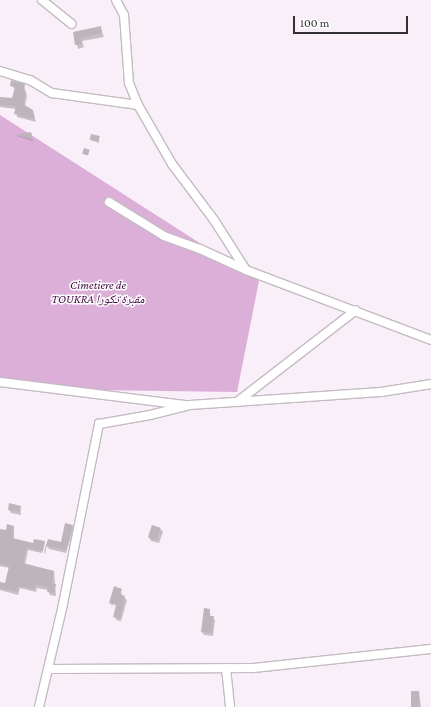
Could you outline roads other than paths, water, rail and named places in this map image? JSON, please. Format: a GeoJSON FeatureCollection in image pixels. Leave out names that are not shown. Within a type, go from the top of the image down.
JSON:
{"type":"FeatureCollection","features":[{"type":"Feature","properties":{"kind":"street"},"geometry":{"type":"LineString","coordinates":[[42,0],[72,24]]}},
{"type":"Feature","properties":{"kind":"street"},"geometry":{"type":"LineString","coordinates":[[116,0],[124,15],[128,83],[138,105],[172,164],[214,220],[246,270]]}},
{"type":"Feature","properties":{"kind":"street"},"geometry":{"type":"LineString","coordinates":[[0,71],[30,80],[52,92],[138,105]]}},
{"type":"Feature","properties":{"kind":"street"},"geometry":{"type":"LineString","coordinates":[[109,202],[164,236],[200,249],[246,270],[356,310],[431,340]]}},
{"type":"Feature","properties":{"kind":"street"},"geometry":{"type":"LineString","coordinates":[[236,402],[356,310]]}},
{"type":"Feature","properties":{"kind":"street"},"geometry":{"type":"LineString","coordinates":[[0,382],[190,405],[381,392],[431,384]]}},
{"type":"Feature","properties":{"kind":"street"},"geometry":{"type":"LineString","coordinates":[[39,707],[49,669],[98,424],[150,416],[190,405]]}},
{"type":"Feature","properties":{"kind":"street"},"geometry":{"type":"LineString","coordinates":[[49,669],[253,668],[431,649]]}},
{"type":"Feature","properties":{"kind":"street"},"geometry":{"type":"LineString","coordinates":[[226,668],[230,707]]}},
{"type":"Feature","properties":{"kind":"park label","name":"Cimetiere de TOUKRA مقبرة تكورا"},"geometry":{"type":"Point","coordinates":[98,293]}}]}
